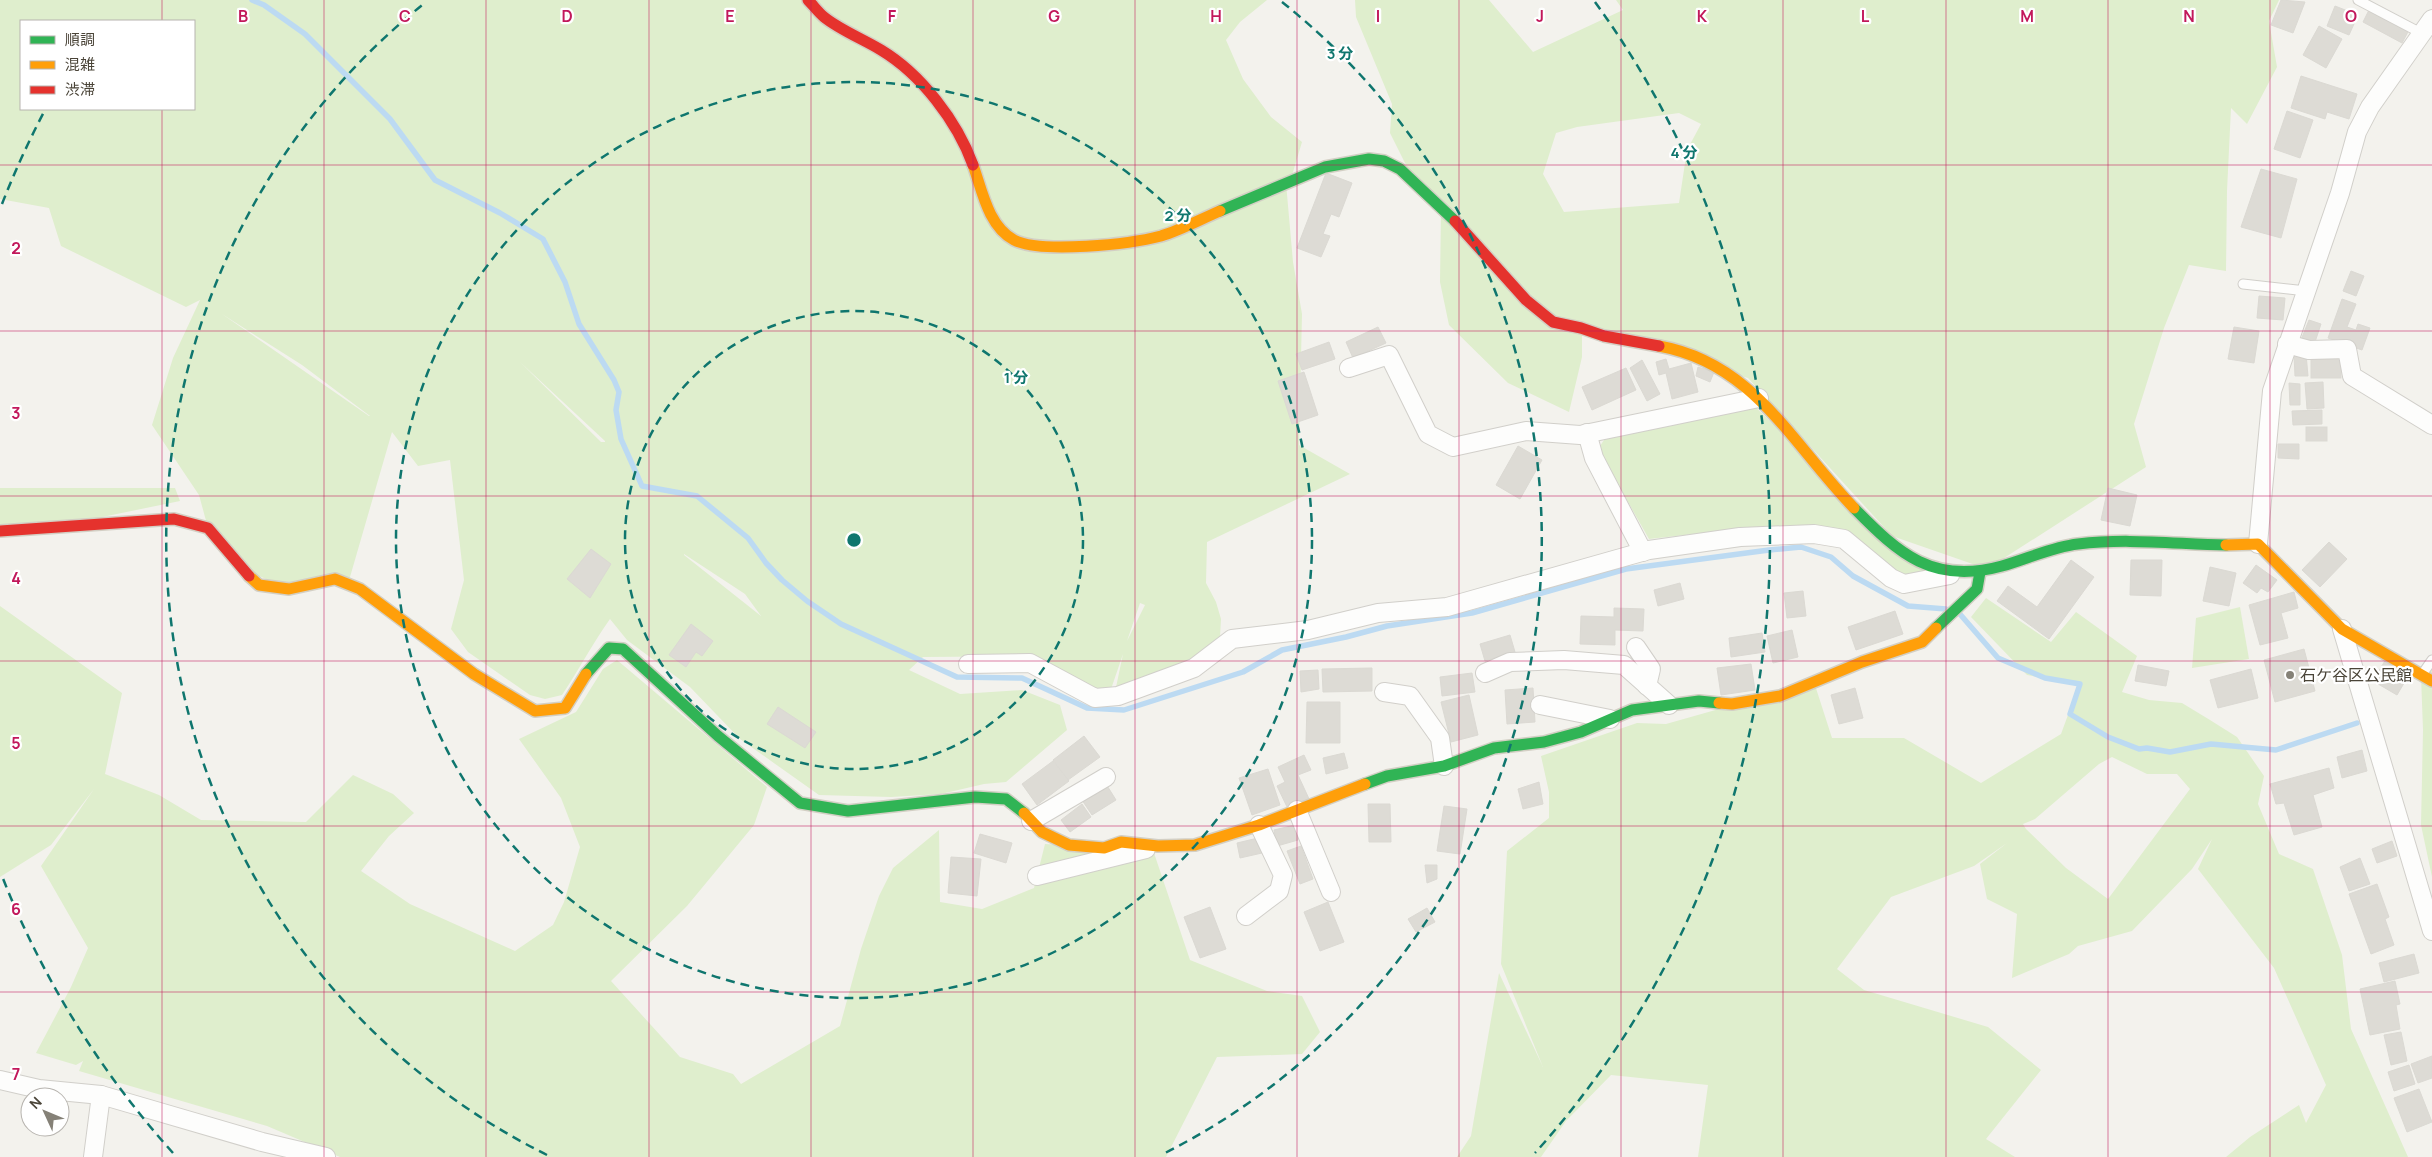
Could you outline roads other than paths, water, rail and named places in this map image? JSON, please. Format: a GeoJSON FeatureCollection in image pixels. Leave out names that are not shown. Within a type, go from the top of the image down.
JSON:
{"type":"FeatureCollection","features":[{"type":"Feature","properties":{"kind":"street"},"geometry":{"type":"LineString","coordinates":[[808,0],[824,16],[883,51],[922,83],[949,117],[968,151],[993,220],[1014,240],[1048,248],[1143,240],[1163,234],[1325,167],[1353,159],[1383,161],[1411,175],[1441,209],[1463,228],[1521,293],[1551,322],[1582,329],[1604,337],[1661,345],[1692,352],[1716,363],[1760,398],[1838,490],[1890,542],[1927,566],[1958,574]]}},
{"type":"Feature","properties":{"kind":"street"},"geometry":{"type":"LineString","coordinates":[[2258,544],[2272,391],[2340,193],[2356,132],[2370,107],[2432,19]]}},
{"type":"Feature","properties":{"kind":"street"},"geometry":{"type":"LineString","coordinates":[[2287,344],[2309,350],[2347,348],[2352,376],[2432,425]]}},
{"type":"Feature","properties":{"kind":"street"},"geometry":{"type":"LineString","coordinates":[[1349,368],[1389,355],[1428,434],[1453,447],[1526,431],[1587,433],[1760,398]]}},
{"type":"Feature","properties":{"kind":"street"},"geometry":{"type":"LineString","coordinates":[[1587,433],[1594,458],[1643,552]]}},
{"type":"Feature","properties":{"kind":"street"},"geometry":{"type":"LineString","coordinates":[[0,531],[174,519],[208,528],[241,568],[259,585],[289,589],[335,579],[360,589],[386,611],[425,636],[474,674],[535,711],[565,708],[591,667],[603,654],[609,648],[623,649],[718,736],[800,803],[848,811],[940,800],[981,797],[1006,799],[1016,805],[1042,832],[1069,846],[1104,848],[1121,842],[1158,846],[1195,845],[1260,825],[1387,776],[1444,766],[1494,748],[1544,742],[1580,732],[1632,710],[1699,701],[1732,704],[1780,696],[1862,662],[1922,642],[1977,589],[1980,572]]}},
{"type":"Feature","properties":{"kind":"street"},"geometry":{"type":"LineString","coordinates":[[968,664],[1030,663],[1095,698],[1118,696],[1194,668],[1232,639],[1308,630],[1378,613],[1447,606],[1643,552],[1740,537],[1814,534],[1844,539],[1891,578],[1904,584],[1980,572],[2075,544],[2109,542],[2258,544],[2342,629],[2427,678]]}},
{"type":"Feature","properties":{"kind":"street"},"geometry":{"type":"LineString","coordinates":[[2342,629],[2432,931]]}},
{"type":"Feature","properties":{"kind":"street"},"geometry":{"type":"LineString","coordinates":[[1636,648],[1651,669],[1648,686]]}},
{"type":"Feature","properties":{"kind":"street"},"geometry":{"type":"LineString","coordinates":[[1485,673],[1510,662],[1564,660],[1624,665],[1669,705]]}},
{"type":"Feature","properties":{"kind":"street"},"geometry":{"type":"LineString","coordinates":[[1384,692],[1410,696],[1440,738],[1444,766]]}},
{"type":"Feature","properties":{"kind":"street"},"geometry":{"type":"LineString","coordinates":[[1540,705],[1610,719]]}},
{"type":"Feature","properties":{"kind":"street"},"geometry":{"type":"LineString","coordinates":[[1031,821],[1106,777]]}},
{"type":"Feature","properties":{"kind":"street"},"geometry":{"type":"LineString","coordinates":[[1297,810],[1331,892]]}},
{"type":"Feature","properties":{"kind":"street"},"geometry":{"type":"LineString","coordinates":[[1246,916],[1279,891],[1283,876],[1260,825]]}},
{"type":"Feature","properties":{"kind":"street"},"geometry":{"type":"LineString","coordinates":[[1037,876],[1158,846]]}},
{"type":"Feature","properties":{"kind":"street"},"geometry":{"type":"LineString","coordinates":[[0,1080],[38,1090],[101,1095],[262,1142],[326,1157]]}},
{"type":"Feature","properties":{"kind":"street"},"geometry":{"type":"LineString","coordinates":[[94,1157],[101,1095]]}},
{"type":"Feature","properties":{"kind":"lane"},"geometry":{"type":"LineString","coordinates":[[2358,0],[2421,33]]}},
{"type":"Feature","properties":{"kind":"lane"},"geometry":{"type":"LineString","coordinates":[[2242,284],[2306,291]]}},
{"type":"Feature","properties":{"kind":"lane"},"geometry":{"type":"LineString","coordinates":[[2427,678],[2432,660]]}},
{"type":"Feature","properties":{"kind":"waterway"},"geometry":{"type":"LineString","coordinates":[[252,0],[264,5],[305,34],[390,119],[435,180],[500,213],[543,239],[565,282],[579,324],[614,380],[619,392],[616,410],[621,439],[642,486],[697,496],[748,538],[766,563],[782,580],[807,601],[841,624],[957,677],[1022,678],[1087,708],[1124,710],[1243,672],[1282,650],[1346,637],[1387,626],[1472,613],[1626,569],[1801,547],[1831,557],[1853,576],[1908,606],[1946,609]]}},
{"type":"Feature","properties":{"kind":"waterway"},"geometry":{"type":"LineString","coordinates":[[1959,613],[1998,658],[2045,678],[2080,684],[2070,714],[2108,737],[2139,749],[2147,748],[2170,752],[2211,744],[2276,750],[2357,723]]}},
{"type":"Feature","properties":{"kind":"place","name":"石ケ谷区公民館"},"geometry":{"type":"Point","coordinates":[2290,675]}}]}
